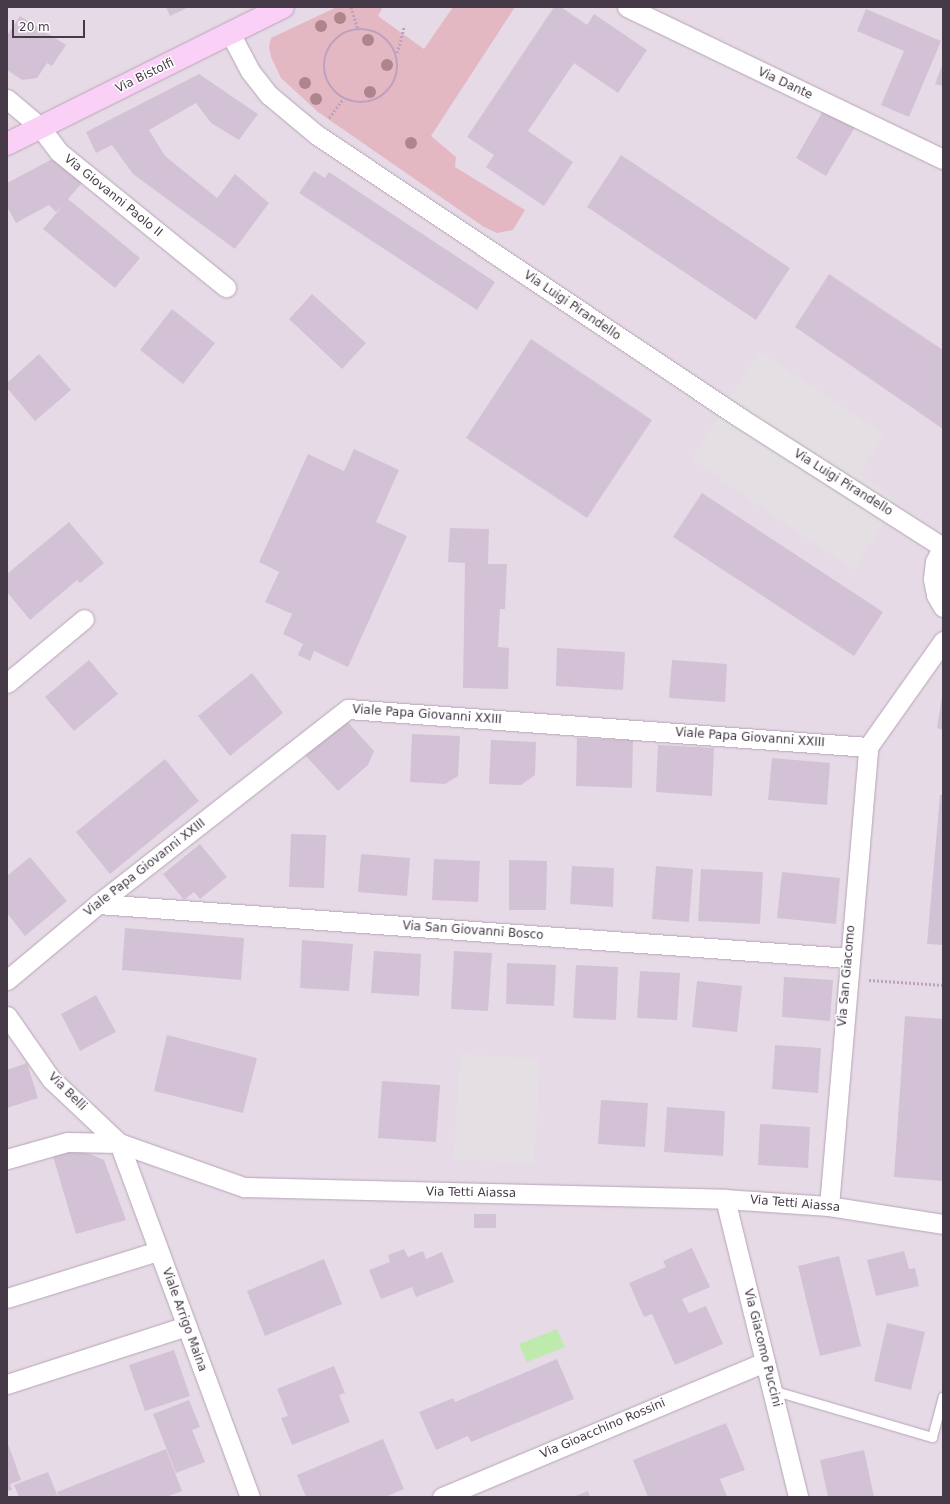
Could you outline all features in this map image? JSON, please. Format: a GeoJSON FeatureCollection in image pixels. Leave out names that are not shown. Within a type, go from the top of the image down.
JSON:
{"type":"FeatureCollection","features":[{"type":"Feature","properties":{"kind":"street","name":"Via Bistolfi"},"geometry":{"type":"LineString","coordinates":[[7,144],[283,7]]}},
{"type":"Feature","properties":{"kind":"street","name":"Via Dante"},"geometry":{"type":"LineString","coordinates":[[627,7],[943,159]]}},
{"type":"Feature","properties":{"kind":"street","name":"Via Luigi Pirandello"},"geometry":{"type":"LineString","coordinates":[[230,33],[250,70],[269,95],[317,135],[739,417],[943,546]]}},
{"type":"Feature","properties":{"kind":"street","name":"Via Giovanni Paolo II"},"geometry":{"type":"LineString","coordinates":[[7,99],[40,127],[59,152],[226,287]]}},
{"type":"Feature","properties":{"kind":"street"},"geometry":{"type":"LineString","coordinates":[[943,546],[935,562],[933,579],[936,595],[943,607]]}},
{"type":"Feature","properties":{"kind":"street"},"geometry":{"type":"LineString","coordinates":[[7,683],[84,619]]}},
{"type":"Feature","properties":{"kind":"street"},"geometry":{"type":"LineString","coordinates":[[868,747],[943,641]]}},
{"type":"Feature","properties":{"kind":"street","name":"Viale Papa Giovanni XXIII"},"geometry":{"type":"LineString","coordinates":[[7,980],[98,904],[348,709],[868,747]]}},
{"type":"Feature","properties":{"kind":"street","name":"Via San Giacomo"},"geometry":{"type":"LineString","coordinates":[[829,1206],[847,978],[868,747]]}},
{"type":"Feature","properties":{"kind":"street","name":"Via San Giovanni Bosco"},"geometry":{"type":"LineString","coordinates":[[98,904],[849,958]]}},
{"type":"Feature","properties":{"kind":"street","name":"Via Belli"},"geometry":{"type":"LineString","coordinates":[[7,1016],[51,1079],[119,1143]]}},
{"type":"Feature","properties":{"kind":"street","name":"Via Tetti Aiassa"},"geometry":{"type":"LineString","coordinates":[[7,1159],[66,1142],[119,1143],[244,1187],[726,1199],[829,1206],[943,1224]]}},
{"type":"Feature","properties":{"kind":"street","name":"Viale Arrigo Maina"},"geometry":{"type":"LineString","coordinates":[[119,1143],[250,1497]]}},
{"type":"Feature","properties":{"kind":"street","name":"Via Giacomo Puccini"},"geometry":{"type":"LineString","coordinates":[[726,1199],[798,1497]]}},
{"type":"Feature","properties":{"kind":"street"},"geometry":{"type":"LineString","coordinates":[[7,1298],[158,1251]]}},
{"type":"Feature","properties":{"kind":"street"},"geometry":{"type":"LineString","coordinates":[[7,1384],[187,1326]]}},
{"type":"Feature","properties":{"kind":"street","name":"Via Gioacchino Rossini"},"geometry":{"type":"LineString","coordinates":[[442,1497],[765,1362]]}},
{"type":"Feature","properties":{"kind":"lane"},"geometry":{"type":"LineString","coordinates":[[772,1390],[932,1437],[943,1396]]}},
{"type":"Feature","properties":{"kind":"path"},"geometry":{"type":"LineString","coordinates":[[351,7],[358,28]]}},
{"type":"Feature","properties":{"kind":"path"},"geometry":{"type":"LineString","coordinates":[[397,53],[388,39],[374,30],[358,28],[345,32],[334,40],[326,51],[323,64],[326,78],[332,90],[343,99],[360,103],[378,100],[392,88],[398,71],[397,53],[404,26]]}},
{"type":"Feature","properties":{"kind":"path"},"geometry":{"type":"LineString","coordinates":[[847,978],[943,985]]}},
{"type":"Feature","properties":{"kind":"shaded area"},"geometry":{"type":"Polygon","coordinates":[[[7,7],[943,7],[943,1497],[7,1497],[7,7]]]}},
{"type":"Feature","properties":{"kind":"shaded area"},"geometry":{"type":"Polygon","coordinates":[[[337,7],[383,7],[378,16],[424,49],[453,7],[515,7],[431,136],[456,157],[455,167],[525,210],[513,230],[497,233],[484,227],[318,112],[281,78],[271,57],[269,47],[271,38],[337,7]]]}},
{"type":"Feature","properties":{"kind":"shaded area"},"geometry":{"type":"Polygon","coordinates":[[[760,352],[884,434],[860,474],[898,502],[854,570],[691,459],[760,352]]]}},
{"type":"Feature","properties":{"kind":"shaded area"},"geometry":{"type":"Polygon","coordinates":[[[460,1054],[540,1059],[534,1163],[454,1159],[460,1054]]]}},
{"type":"Feature","properties":{"kind":"shaded area"},"geometry":{"type":"Polygon","coordinates":[[[557,1329],[565,1347],[527,1362],[519,1344],[557,1329]]]}},
{"type":"Feature","properties":{"kind":"building"},"geometry":{"type":"Polygon","coordinates":[[[166,7],[189,7],[170,16],[166,7]]]}},
{"type":"Feature","properties":{"kind":"building"},"geometry":{"type":"Polygon","coordinates":[[[554,7],[561,7],[587,25],[594,14],[647,50],[618,93],[574,63],[528,131],[573,162],[544,206],[486,167],[494,155],[467,137],[554,7]]]}},
{"type":"Feature","properties":{"kind":"building"},"geometry":{"type":"Polygon","coordinates":[[[866,9],[941,41],[909,117],[881,105],[904,51],[857,31],[866,9]]]}},
{"type":"Feature","properties":{"kind":"building"},"geometry":{"type":"Polygon","coordinates":[[[20,16],[66,45],[52,66],[47,63],[37,78],[22,80],[7,70],[7,36],[20,16]]]}},
{"type":"Feature","properties":{"kind":"building"},"geometry":{"type":"Polygon","coordinates":[[[943,63],[943,86],[935,84],[943,63]]]}},
{"type":"Feature","properties":{"kind":"building"},"geometry":{"type":"Polygon","coordinates":[[[199,74],[258,114],[239,140],[211,123],[196,103],[149,130],[165,156],[217,198],[235,174],[269,203],[235,249],[133,174],[112,145],[96,153],[86,132],[199,74]]]}},
{"type":"Feature","properties":{"kind":"building"},"geometry":{"type":"Polygon","coordinates":[[[824,109],[855,127],[826,176],[796,158],[824,109]]]}},
{"type":"Feature","properties":{"kind":"building"},"geometry":{"type":"Polygon","coordinates":[[[621,155],[790,268],[756,320],[587,207],[621,155]]]}},
{"type":"Feature","properties":{"kind":"building"},"geometry":{"type":"Polygon","coordinates":[[[56,157],[83,182],[68,199],[140,258],[115,288],[43,229],[64,204],[56,212],[49,205],[16,223],[7,207],[7,183],[56,157]]]}},
{"type":"Feature","properties":{"kind":"building"},"geometry":{"type":"Polygon","coordinates":[[[314,171],[325,178],[329,172],[495,282],[477,310],[299,193],[314,171]]]}},
{"type":"Feature","properties":{"kind":"building"},"geometry":{"type":"Polygon","coordinates":[[[829,274],[943,350],[943,429],[795,327],[829,274]]]}},
{"type":"Feature","properties":{"kind":"building"},"geometry":{"type":"Polygon","coordinates":[[[312,294],[366,343],[342,369],[289,319],[312,294]]]}},
{"type":"Feature","properties":{"kind":"building"},"geometry":{"type":"Polygon","coordinates":[[[172,309],[215,343],[183,384],[140,350],[172,309]]]}},
{"type":"Feature","properties":{"kind":"building"},"geometry":{"type":"Polygon","coordinates":[[[531,339],[652,420],[587,518],[466,438],[531,339]]]}},
{"type":"Feature","properties":{"kind":"building"},"geometry":{"type":"Polygon","coordinates":[[[39,354],[71,390],[35,421],[7,388],[7,383],[39,354]]]}},
{"type":"Feature","properties":{"kind":"building"},"geometry":{"type":"Polygon","coordinates":[[[354,449],[399,470],[376,522],[407,536],[348,667],[314,651],[310,661],[298,655],[303,644],[283,634],[292,614],[265,602],[279,572],[259,562],[308,454],[344,471],[354,449]]]}},
{"type":"Feature","properties":{"kind":"building"},"geometry":{"type":"Polygon","coordinates":[[[702,493],[883,612],[854,656],[673,537],[702,493]]]}},
{"type":"Feature","properties":{"kind":"building"},"geometry":{"type":"Polygon","coordinates":[[[69,522],[104,563],[80,583],[77,580],[30,620],[7,592],[7,574],[69,522]]]}},
{"type":"Feature","properties":{"kind":"building"},"geometry":{"type":"Polygon","coordinates":[[[450,528],[489,529],[488,564],[507,564],[505,609],[500,609],[498,647],[509,648],[508,689],[463,688],[465,563],[448,562],[450,528]]]}},
{"type":"Feature","properties":{"kind":"building"},"geometry":{"type":"Polygon","coordinates":[[[557,648],[625,652],[623,690],[556,686],[557,648]]]}},
{"type":"Feature","properties":{"kind":"building"},"geometry":{"type":"Polygon","coordinates":[[[89,660],[118,694],[74,731],[45,697],[89,660]]]}},
{"type":"Feature","properties":{"kind":"building"},"geometry":{"type":"Polygon","coordinates":[[[672,660],[727,664],[725,702],[669,698],[672,660]]]}},
{"type":"Feature","properties":{"kind":"building"},"geometry":{"type":"Polygon","coordinates":[[[252,673],[283,713],[230,756],[198,716],[252,673]]]}},
{"type":"Feature","properties":{"kind":"building"},"geometry":{"type":"Polygon","coordinates":[[[943,697],[943,730],[937,728],[943,697]]]}},
{"type":"Feature","properties":{"kind":"building"},"geometry":{"type":"Polygon","coordinates":[[[345,719],[374,751],[368,765],[338,791],[305,755],[345,719]]]}},
{"type":"Feature","properties":{"kind":"building"},"geometry":{"type":"Polygon","coordinates":[[[412,734],[460,736],[458,776],[445,784],[410,782],[412,734]]]}},
{"type":"Feature","properties":{"kind":"building"},"geometry":{"type":"Polygon","coordinates":[[[577,738],[633,740],[632,788],[576,786],[577,738]]]}},
{"type":"Feature","properties":{"kind":"building"},"geometry":{"type":"Polygon","coordinates":[[[491,740],[536,742],[535,775],[521,785],[489,784],[491,740]]]}},
{"type":"Feature","properties":{"kind":"building"},"geometry":{"type":"Polygon","coordinates":[[[658,745],[714,748],[712,796],[656,792],[658,745]]]}},
{"type":"Feature","properties":{"kind":"building"},"geometry":{"type":"Polygon","coordinates":[[[772,758],[830,763],[827,805],[768,800],[772,758]]]}},
{"type":"Feature","properties":{"kind":"building"},"geometry":{"type":"Polygon","coordinates":[[[165,759],[199,801],[110,874],[76,832],[165,759]]]}},
{"type":"Feature","properties":{"kind":"building"},"geometry":{"type":"Polygon","coordinates":[[[940,795],[943,795],[943,945],[927,944],[940,795]]]}},
{"type":"Feature","properties":{"kind":"building"},"geometry":{"type":"Polygon","coordinates":[[[291,834],[326,835],[324,888],[289,887],[291,834]]]}},
{"type":"Feature","properties":{"kind":"building"},"geometry":{"type":"Polygon","coordinates":[[[200,844],[227,877],[200,899],[194,892],[184,900],[163,874],[200,844]]]}},
{"type":"Feature","properties":{"kind":"building"},"geometry":{"type":"Polygon","coordinates":[[[361,854],[410,858],[407,896],[358,892],[361,854]]]}},
{"type":"Feature","properties":{"kind":"building"},"geometry":{"type":"Polygon","coordinates":[[[30,857],[67,901],[25,936],[7,913],[7,876],[30,857]]]}},
{"type":"Feature","properties":{"kind":"building"},"geometry":{"type":"Polygon","coordinates":[[[434,859],[480,861],[478,902],[432,900],[434,859]]]}},
{"type":"Feature","properties":{"kind":"building"},"geometry":{"type":"Polygon","coordinates":[[[509,860],[547,861],[546,910],[509,910],[509,860]]]}},
{"type":"Feature","properties":{"kind":"building"},"geometry":{"type":"Polygon","coordinates":[[[572,866],[614,868],[613,907],[570,904],[572,866]]]}},
{"type":"Feature","properties":{"kind":"building"},"geometry":{"type":"Polygon","coordinates":[[[656,866],[693,869],[689,922],[652,919],[656,866]]]}},
{"type":"Feature","properties":{"kind":"building"},"geometry":{"type":"Polygon","coordinates":[[[701,869],[763,872],[760,924],[698,921],[701,869]]]}},
{"type":"Feature","properties":{"kind":"building"},"geometry":{"type":"Polygon","coordinates":[[[782,872],[840,878],[836,924],[777,918],[782,872]]]}},
{"type":"Feature","properties":{"kind":"building"},"geometry":{"type":"Polygon","coordinates":[[[125,928],[244,938],[241,980],[122,970],[125,928]]]}},
{"type":"Feature","properties":{"kind":"building"},"geometry":{"type":"Polygon","coordinates":[[[302,940],[353,944],[349,991],[300,988],[302,940]]]}},
{"type":"Feature","properties":{"kind":"building"},"geometry":{"type":"Polygon","coordinates":[[[374,951],[421,954],[419,996],[371,993],[374,951]]]}},
{"type":"Feature","properties":{"kind":"building"},"geometry":{"type":"Polygon","coordinates":[[[454,951],[492,953],[488,1011],[451,1009],[454,951]]]}},
{"type":"Feature","properties":{"kind":"building"},"geometry":{"type":"Polygon","coordinates":[[[507,963],[556,965],[554,1006],[506,1004],[507,963]]]}},
{"type":"Feature","properties":{"kind":"building"},"geometry":{"type":"Polygon","coordinates":[[[576,965],[618,967],[616,1020],[573,1018],[576,965]]]}},
{"type":"Feature","properties":{"kind":"building"},"geometry":{"type":"Polygon","coordinates":[[[640,971],[680,973],[677,1020],[637,1018],[640,971]]]}},
{"type":"Feature","properties":{"kind":"building"},"geometry":{"type":"Polygon","coordinates":[[[784,977],[833,980],[830,1021],[782,1017],[784,977]]]}},
{"type":"Feature","properties":{"kind":"building"},"geometry":{"type":"Polygon","coordinates":[[[697,981],[742,986],[737,1032],[692,1027],[697,981]]]}},
{"type":"Feature","properties":{"kind":"building"},"geometry":{"type":"Polygon","coordinates":[[[96,995],[116,1032],[80,1051],[61,1014],[96,995]]]}},
{"type":"Feature","properties":{"kind":"building"},"geometry":{"type":"Polygon","coordinates":[[[905,1016],[943,1019],[943,1181],[894,1177],[905,1016]]]}},
{"type":"Feature","properties":{"kind":"building"},"geometry":{"type":"Polygon","coordinates":[[[167,1035],[257,1058],[243,1113],[154,1091],[167,1035]]]}},
{"type":"Feature","properties":{"kind":"building"},"geometry":{"type":"Polygon","coordinates":[[[775,1045],[821,1048],[818,1093],[772,1089],[775,1045]]]}},
{"type":"Feature","properties":{"kind":"building"},"geometry":{"type":"Polygon","coordinates":[[[27,1063],[38,1098],[7,1108],[7,1070],[27,1063]]]}},
{"type":"Feature","properties":{"kind":"building"},"geometry":{"type":"Polygon","coordinates":[[[382,1081],[440,1085],[436,1142],[378,1138],[382,1081]]]}},
{"type":"Feature","properties":{"kind":"building"},"geometry":{"type":"Polygon","coordinates":[[[601,1100],[648,1103],[645,1147],[598,1144],[601,1100]]]}},
{"type":"Feature","properties":{"kind":"building"},"geometry":{"type":"Polygon","coordinates":[[[667,1107],[725,1111],[723,1156],[664,1152],[667,1107]]]}},
{"type":"Feature","properties":{"kind":"building"},"geometry":{"type":"Polygon","coordinates":[[[760,1124],[810,1127],[808,1168],[758,1165],[760,1124]]]}},
{"type":"Feature","properties":{"kind":"building"},"geometry":{"type":"Polygon","coordinates":[[[83,1151],[104,1160],[126,1220],[76,1234],[52,1153],[83,1151]]]}},
{"type":"Feature","properties":{"kind":"building"},"geometry":{"type":"Polygon","coordinates":[[[474,1214],[496,1214],[496,1228],[474,1228],[474,1214]]]}},
{"type":"Feature","properties":{"kind":"building"},"geometry":{"type":"Polygon","coordinates":[[[692,1248],[710,1287],[682,1299],[689,1313],[706,1306],[723,1344],[675,1365],[652,1314],[644,1317],[629,1283],[666,1267],[663,1261],[692,1248]]]}},
{"type":"Feature","properties":{"kind":"building"},"geometry":{"type":"Polygon","coordinates":[[[404,1249],[408,1257],[423,1251],[426,1259],[442,1252],[454,1282],[416,1297],[412,1287],[381,1299],[369,1270],[390,1262],[388,1255],[404,1249]]]}},
{"type":"Feature","properties":{"kind":"building"},"geometry":{"type":"Polygon","coordinates":[[[904,1251],[909,1269],[915,1268],[919,1286],[876,1296],[867,1260],[904,1251]]]}},
{"type":"Feature","properties":{"kind":"building"},"geometry":{"type":"Polygon","coordinates":[[[839,1256],[861,1346],[820,1356],[798,1266],[839,1256]]]}},
{"type":"Feature","properties":{"kind":"building"},"geometry":{"type":"Polygon","coordinates":[[[324,1259],[342,1304],[265,1336],[247,1291],[324,1259]]]}},
{"type":"Feature","properties":{"kind":"building"},"geometry":{"type":"Polygon","coordinates":[[[887,1323],[925,1332],[911,1390],[874,1381],[887,1323]]]}},
{"type":"Feature","properties":{"kind":"building"},"geometry":{"type":"Polygon","coordinates":[[[174,1350],[190,1396],[145,1411],[129,1365],[174,1350]]]}},
{"type":"Feature","properties":{"kind":"building"},"geometry":{"type":"Polygon","coordinates":[[[557,1359],[574,1399],[471,1442],[468,1436],[436,1450],[419,1412],[453,1398],[455,1402],[557,1359]]]}},
{"type":"Feature","properties":{"kind":"building"},"geometry":{"type":"Polygon","coordinates":[[[334,1366],[345,1393],[339,1395],[350,1422],[292,1445],[281,1418],[288,1416],[277,1389],[334,1366]]]}},
{"type":"Feature","properties":{"kind":"building"},"geometry":{"type":"Polygon","coordinates":[[[189,1400],[200,1427],[192,1430],[205,1462],[176,1473],[153,1414],[189,1400]]]}},
{"type":"Feature","properties":{"kind":"building"},"geometry":{"type":"Polygon","coordinates":[[[726,1423],[745,1470],[720,1479],[727,1497],[648,1497],[633,1460],[726,1423]]]}},
{"type":"Feature","properties":{"kind":"building"},"geometry":{"type":"Polygon","coordinates":[[[383,1439],[404,1489],[385,1497],[306,1497],[297,1475],[383,1439]]]}},
{"type":"Feature","properties":{"kind":"building"},"geometry":{"type":"Polygon","coordinates":[[[7,1441],[21,1480],[10,1484],[12,1490],[7,1491],[7,1441]]]}},
{"type":"Feature","properties":{"kind":"building"},"geometry":{"type":"Polygon","coordinates":[[[166,1449],[182,1491],[166,1497],[59,1497],[57,1492],[166,1449]]]}},
{"type":"Feature","properties":{"kind":"building"},"geometry":{"type":"Polygon","coordinates":[[[864,1450],[874,1497],[828,1497],[820,1460],[864,1450]]]}},
{"type":"Feature","properties":{"kind":"building"},"geometry":{"type":"Polygon","coordinates":[[[48,1472],[58,1497],[19,1497],[14,1485],[48,1472]]]}},
{"type":"Feature","properties":{"kind":"building"},"geometry":{"type":"Polygon","coordinates":[[[588,1491],[590,1497],[573,1497],[588,1491]]]}}]}
